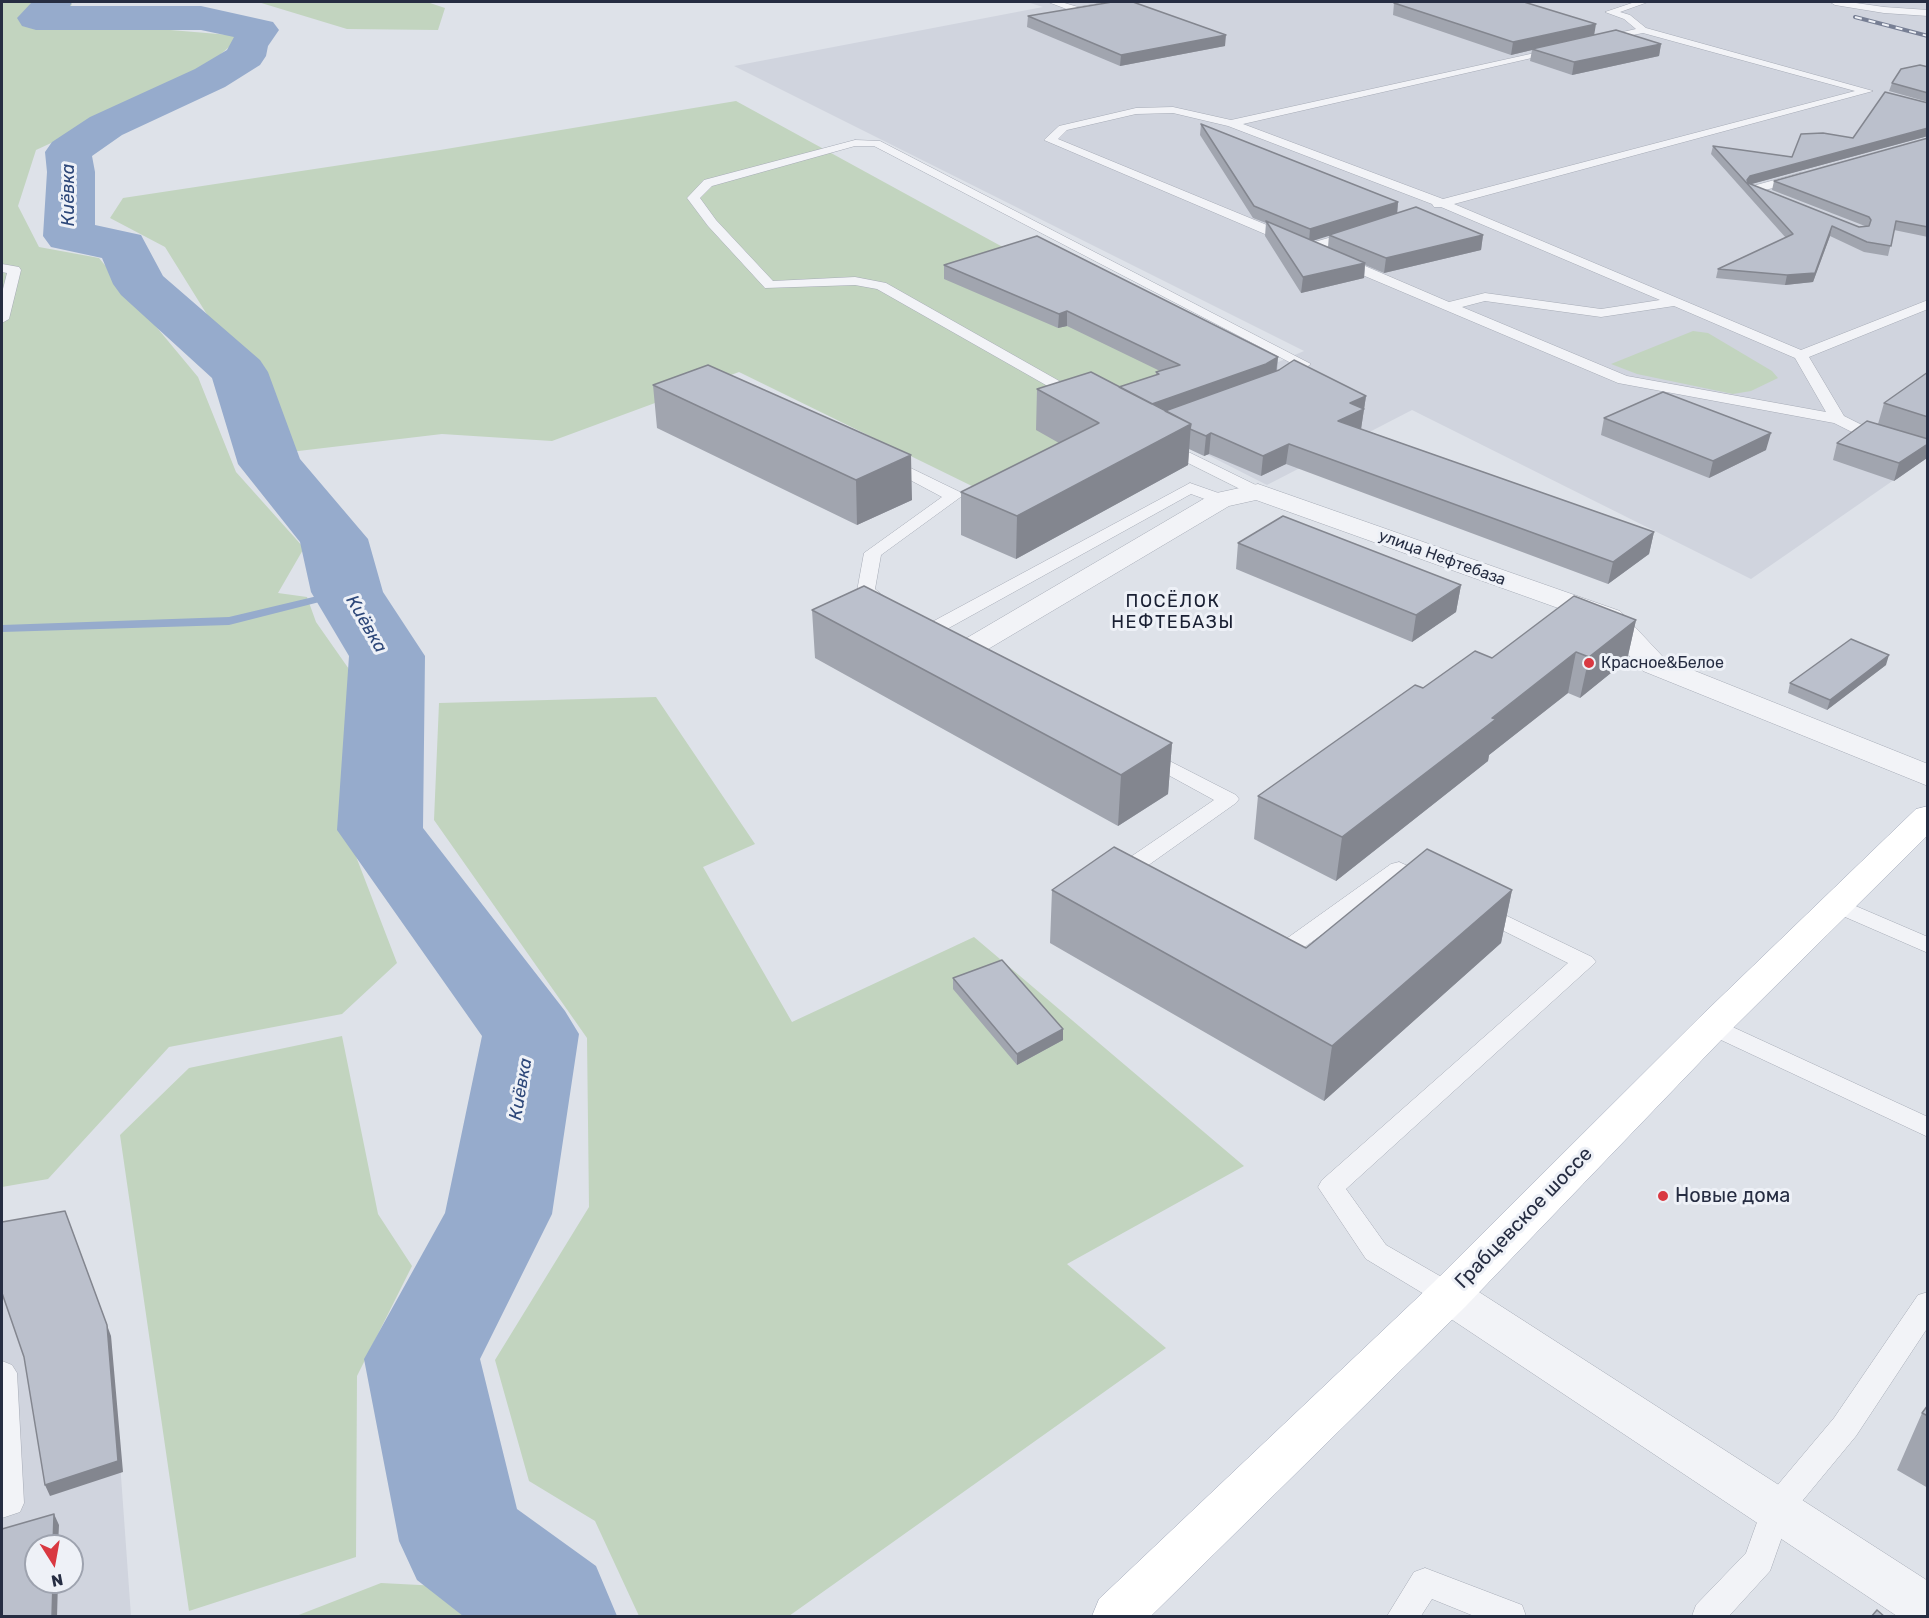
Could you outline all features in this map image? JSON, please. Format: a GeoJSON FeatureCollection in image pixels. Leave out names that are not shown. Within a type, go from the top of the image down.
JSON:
{"type":"FeatureCollection","features":[{"type":"Feature","properties":{"kind":"main road","name":"Грабцевское шоссе"},"geometry":{"type":"LineString","coordinates":[[1117,1617],[1449,1295],[1713,1026],[1928,816]]}},
{"type":"Feature","properties":{"kind":"street"},"geometry":{"type":"LineString","coordinates":[[968,660],[1221,500],[1258,492]]}},
{"type":"Feature","properties":{"kind":"street","name":"улица Нефтебаза"},"geometry":{"type":"LineString","coordinates":[[1258,492],[1610,617],[1654,665],[1928,776]]}},
{"type":"Feature","properties":{"kind":"street"},"geometry":{"type":"LineString","coordinates":[[1449,1295],[1928,1608]]}},
{"type":"Feature","properties":{"kind":"lane"},"geometry":{"type":"LineString","coordinates":[[1053,2],[1077,10],[1122,2]]}},
{"type":"Feature","properties":{"kind":"lane"},"geometry":{"type":"LineString","coordinates":[[1420,212],[1442,203],[1873,92],[1643,30],[1627,17],[1610,12],[1643,2]]}},
{"type":"Feature","properties":{"kind":"lane"},"geometry":{"type":"LineString","coordinates":[[1835,2],[1884,10],[1928,13]]}},
{"type":"Feature","properties":{"kind":"lane"},"geometry":{"type":"LineString","coordinates":[[1922,2],[1928,3]]}},
{"type":"Feature","properties":{"kind":"lane"},"geometry":{"type":"LineString","coordinates":[[1586,43],[1643,30]]}},
{"type":"Feature","properties":{"kind":"lane"},"geometry":{"type":"LineString","coordinates":[[1231,123],[1574,45]]}},
{"type":"Feature","properties":{"kind":"lane"},"geometry":{"type":"LineString","coordinates":[[1838,418],[1801,355],[1442,203],[1231,123],[1173,110],[1136,111],[1063,128],[1050,140],[1623,380],[1838,418],[1860,430],[1928,451]]}},
{"type":"Feature","properties":{"kind":"lane"},"geometry":{"type":"LineString","coordinates":[[1093,406],[881,286],[855,281],[770,285],[712,223],[693,198],[708,183],[855,144],[876,143],[1304,364],[1260,388]]}},
{"type":"Feature","properties":{"kind":"lane"},"geometry":{"type":"LineString","coordinates":[[1785,202],[1753,190],[1808,174]]}},
{"type":"Feature","properties":{"kind":"lane"},"geometry":{"type":"LineString","coordinates":[[1309,248],[1366,231]]}},
{"type":"Feature","properties":{"kind":"lane"},"geometry":{"type":"LineString","coordinates":[[2,268],[14,270],[2,319]]}},
{"type":"Feature","properties":{"kind":"lane"},"geometry":{"type":"LineString","coordinates":[[1448,306],[1485,297],[1601,313],[1676,302]]}},
{"type":"Feature","properties":{"kind":"lane"},"geometry":{"type":"LineString","coordinates":[[1801,355],[1928,304]]}},
{"type":"Feature","properties":{"kind":"lane"},"geometry":{"type":"LineString","coordinates":[[1148,437],[1258,492]]}},
{"type":"Feature","properties":{"kind":"lane"},"geometry":{"type":"LineString","coordinates":[[870,452],[954,496],[873,553],[866,591],[910,624],[968,660]]}},
{"type":"Feature","properties":{"kind":"lane"},"geometry":{"type":"LineString","coordinates":[[910,624],[1190,488],[1221,500]]}},
{"type":"Feature","properties":{"kind":"lane"},"geometry":{"type":"LineString","coordinates":[[1125,743],[1229,799],[1115,878],[1136,889]]}},
{"type":"Feature","properties":{"kind":"lane"},"geometry":{"type":"LineString","coordinates":[[1251,949],[1272,960],[1399,869],[1440,889]]}},
{"type":"Feature","properties":{"kind":"lane"},"geometry":{"type":"LineString","coordinates":[[1449,1295],[1376,1252],[1331,1187],[1584,962],[1460,900]]}},
{"type":"Feature","properties":{"kind":"lane"},"geometry":{"type":"LineString","coordinates":[[1837,905],[1928,946]]}},
{"type":"Feature","properties":{"kind":"lane"},"geometry":{"type":"LineString","coordinates":[[1713,1026],[1928,1128]]}},
{"type":"Feature","properties":{"kind":"lane"},"geometry":{"type":"LineString","coordinates":[[1708,1617],[1759,1561],[1776,1510],[1845,1427],[1928,1303]]}},
{"type":"Feature","properties":{"kind":"lane"},"geometry":{"type":"LineString","coordinates":[[2,1373],[9,1503],[2,1505]]}},
{"type":"Feature","properties":{"kind":"lane"},"geometry":{"type":"LineString","coordinates":[[1403,1617],[1425,1582],[1510,1617]]}},
{"type":"Feature","properties":{"kind":"shaded area"},"geometry":{"type":"Polygon","coordinates":[[[1027,2],[1927,2],[1927,457],[1751,579],[1412,410],[1267,485],[1141,421],[1304,351],[734,66],[1043,7],[1027,2]]]}},
{"type":"Feature","properties":{"kind":"shaded area"},"geometry":{"type":"Polygon","coordinates":[[[2,1234],[111,1336],[131,1616],[2,1616],[2,1234]]]}},
{"type":"Feature","properties":{"kind":"green space"},"geometry":{"type":"Polygon","coordinates":[[[2,2],[70,2],[72,4],[63,21],[242,36],[194,77],[36,150],[18,206],[39,247],[99,258],[198,377],[236,472],[304,548],[278,593],[307,597],[316,622],[351,672],[342,820],[397,963],[342,1014],[169,1047],[48,1179],[2,1187],[2,2]]]}},
{"type":"Feature","properties":{"kind":"green space"},"geometry":{"type":"Polygon","coordinates":[[[258,2],[427,2],[445,8],[438,30],[347,29],[258,2]]]}},
{"type":"Feature","properties":{"kind":"green space"},"geometry":{"type":"Polygon","coordinates":[[[736,101],[1242,378],[976,488],[739,372],[552,441],[442,434],[290,452],[272,419],[165,247],[110,218],[123,198],[440,150],[736,101]]]}},
{"type":"Feature","properties":{"kind":"green space"},"geometry":{"type":"Polygon","coordinates":[[[1693,331],[1708,333],[1772,371],[1778,378],[1751,391],[1733,394],[1637,374],[1611,364],[1693,331]]]}},
{"type":"Feature","properties":{"kind":"green space"},"geometry":{"type":"Polygon","coordinates":[[[656,697],[755,844],[703,867],[792,1022],[974,937],[1244,1166],[1067,1264],[1166,1348],[789,1616],[639,1616],[595,1521],[529,1481],[495,1360],[589,1207],[587,1038],[434,820],[439,703],[656,697]]]}},
{"type":"Feature","properties":{"kind":"green space"},"geometry":{"type":"Polygon","coordinates":[[[342,1036],[378,1214],[412,1266],[357,1376],[356,1557],[189,1611],[120,1135],[189,1068],[342,1036]]]}},
{"type":"Feature","properties":{"kind":"green space"},"geometry":{"type":"Polygon","coordinates":[[[381,1583],[439,1586],[493,1616],[296,1616],[381,1583]]]}},
{"type":"Feature","properties":{"kind":"building"},"geometry":{"type":"Polygon","coordinates":[[[1112,2],[1133,2],[1226,35],[1121,55],[1028,16],[1112,2]]]}},
{"type":"Feature","properties":{"kind":"building"},"geometry":{"type":"Polygon","coordinates":[[[1524,2],[1596,24],[1513,42],[1394,3],[1524,2]]]}},
{"type":"Feature","properties":{"kind":"building"},"geometry":{"type":"Polygon","coordinates":[[[1616,30],[1661,44],[1574,62],[1532,49],[1616,30]]]}},
{"type":"Feature","properties":{"kind":"building"},"geometry":{"type":"Polygon","coordinates":[[[1920,65],[1928,67],[1928,93],[1892,83],[1901,69],[1920,65]]]}},
{"type":"Feature","properties":{"kind":"building"},"geometry":{"type":"Polygon","coordinates":[[[1885,92],[1928,103],[1928,128],[1750,176],[1747,180],[1748,183],[1859,227],[1869,226],[1871,220],[1869,217],[1774,181],[1928,138],[1928,227],[1896,221],[1891,246],[1867,242],[1832,226],[1815,273],[1787,275],[1718,269],[1793,234],[1713,146],[1792,157],[1801,134],[1823,133],[1853,138],[1885,92]]]}},
{"type":"Feature","properties":{"kind":"building"},"geometry":{"type":"Polygon","coordinates":[[[1201,124],[1398,202],[1310,229],[1254,206],[1201,124]]]}},
{"type":"Feature","properties":{"kind":"building"},"geometry":{"type":"Polygon","coordinates":[[[1416,207],[1483,235],[1386,258],[1329,235],[1416,207]]]}},
{"type":"Feature","properties":{"kind":"building"},"geometry":{"type":"Polygon","coordinates":[[[1266,221],[1365,263],[1303,277],[1266,221]]]}},
{"type":"Feature","properties":{"kind":"building"},"geometry":{"type":"Polygon","coordinates":[[[1037,236],[1278,357],[1266,364],[1152,404],[1119,387],[1180,365],[1067,311],[1059,314],[944,265],[1037,236]]]}},
{"type":"Feature","properties":{"kind":"building"},"geometry":{"type":"Polygon","coordinates":[[[1294,360],[1366,396],[1350,403],[1364,409],[1338,421],[1654,532],[1613,562],[1289,444],[1263,456],[1211,433],[1206,436],[1190,429],[1191,424],[1165,411],[1279,370],[1294,360]]]}},
{"type":"Feature","properties":{"kind":"building"},"geometry":{"type":"Polygon","coordinates":[[[708,365],[911,455],[856,480],[653,385],[708,365]]]}},
{"type":"Feature","properties":{"kind":"building"},"geometry":{"type":"Polygon","coordinates":[[[1091,372],[1191,424],[1017,516],[961,492],[1099,423],[1037,389],[1091,372]]]}},
{"type":"Feature","properties":{"kind":"building"},"geometry":{"type":"Polygon","coordinates":[[[1928,372],[1928,417],[1884,403],[1928,372]]]}},
{"type":"Feature","properties":{"kind":"building"},"geometry":{"type":"Polygon","coordinates":[[[1663,392],[1771,433],[1713,461],[1604,418],[1663,392]]]}},
{"type":"Feature","properties":{"kind":"building"},"geometry":{"type":"Polygon","coordinates":[[[1867,421],[1928,439],[1928,444],[1899,463],[1837,443],[1867,421]]]}},
{"type":"Feature","properties":{"kind":"building"},"geometry":{"type":"Polygon","coordinates":[[[1283,516],[1461,585],[1416,615],[1238,543],[1283,516]]]}},
{"type":"Feature","properties":{"kind":"building"},"geometry":{"type":"Polygon","coordinates":[[[864,586],[1172,743],[1121,775],[812,610],[864,586]]]}},
{"type":"Feature","properties":{"kind":"building"},"geometry":{"type":"Polygon","coordinates":[[[1574,596],[1636,620],[1589,657],[1576,652],[1492,718],[1496,719],[1342,837],[1258,796],[1415,685],[1423,688],[1475,651],[1492,658],[1574,596]]]}},
{"type":"Feature","properties":{"kind":"building"},"geometry":{"type":"Polygon","coordinates":[[[1851,639],[1889,655],[1830,700],[1790,683],[1851,639]]]}},
{"type":"Feature","properties":{"kind":"building"},"geometry":{"type":"Polygon","coordinates":[[[1114,847],[1306,948],[1427,849],[1512,890],[1332,1046],[1052,890],[1114,847]]]}},
{"type":"Feature","properties":{"kind":"building"},"geometry":{"type":"Polygon","coordinates":[[[1002,960],[1063,1029],[1017,1054],[953,978],[1002,960]]]}},
{"type":"Feature","properties":{"kind":"building"},"geometry":{"type":"Polygon","coordinates":[[[65,1211],[107,1325],[118,1461],[45,1485],[24,1357],[2,1293],[2,1222],[65,1211]]]}},
{"type":"Feature","properties":{"kind":"building"},"geometry":{"type":"Polygon","coordinates":[[[1928,1405],[1928,1416],[1922,1413],[1928,1405]]]}},
{"type":"Feature","properties":{"kind":"building"},"geometry":{"type":"Polygon","coordinates":[[[54,1514],[53,1534],[24,1534],[24,1594],[53,1594],[52,1617],[2,1617],[2,1529],[54,1514]]]}},
{"type":"Feature","properties":{"kind":"building"},"geometry":{"type":"Polygon","coordinates":[[[1877,1610],[1885,1617],[1871,1617],[1877,1610]]]}},
{"type":"Feature","properties":{"kind":"waterway","name":"Киёвка"},"geometry":{"type":"LineString","coordinates":[[54,2],[36,18],[201,18],[259,30],[248,46],[246,56],[210,78],[106,126],[68,152],[71,172],[69,236],[123,246],[140,284],[239,372],[270,464],[334,539],[347,592],[387,656],[380,830],[531,1034],[498,1214],[422,1359],[462,1541],[550,1608],[552,1616]]}},
{"type":"Feature","properties":{"kind":"waterway"},"geometry":{"type":"LineString","coordinates":[[2,629],[229,621],[347,592]]}},
{"type":"Feature","properties":{"kind":"railway"},"geometry":{"type":"LineString","coordinates":[[1855,17],[1928,36]]}},
{"type":"Feature","properties":{"kind":"place","name":"Красное&Белое"},"geometry":{"type":"Point","coordinates":[1589,663]}},
{"type":"Feature","properties":{"kind":"place","name":"Новые дома"},"geometry":{"type":"Point","coordinates":[1663,1196]}},
{"type":"Feature","properties":{"kind":"district","name":"ПОСЁЛОК НЕФТЕБАЗЫ"},"geometry":{"type":"Point","coordinates":[1173,612]}}]}
